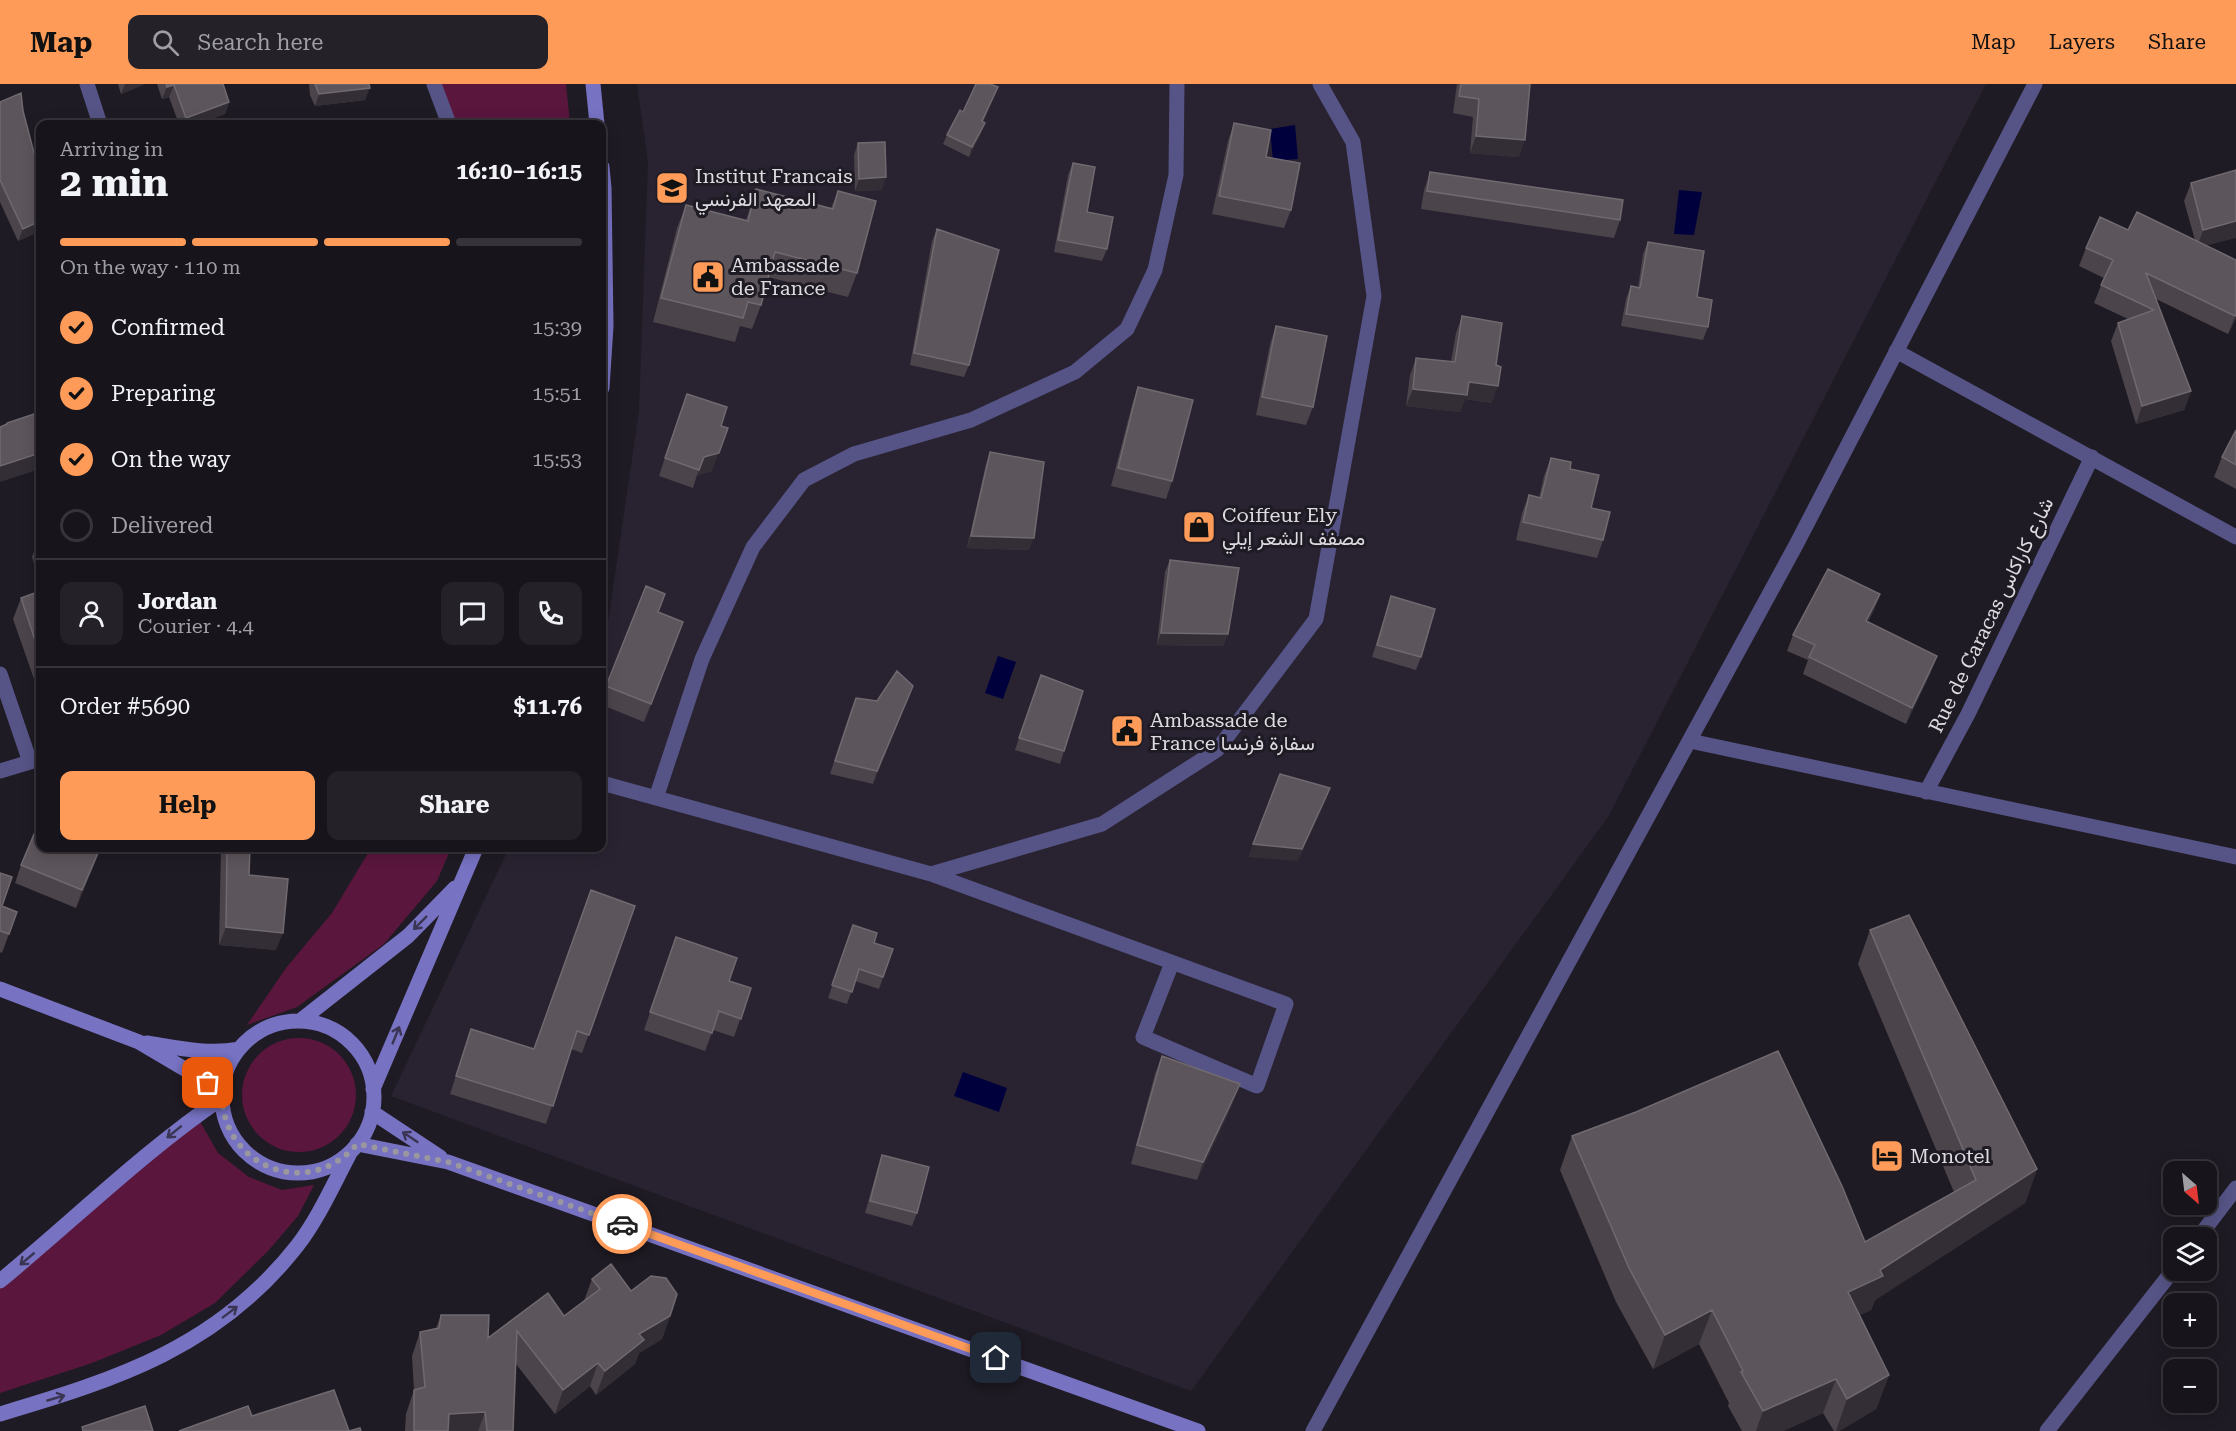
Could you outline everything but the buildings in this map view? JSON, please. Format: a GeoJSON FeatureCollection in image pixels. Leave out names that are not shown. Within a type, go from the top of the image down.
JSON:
{"type":"FeatureCollection","features":[{"type":"Feature","properties":{"kind":"street"},"geometry":{"type":"LineString","coordinates":[[87,84],[99,120]]}},
{"type":"Feature","properties":{"kind":"street"},"geometry":{"type":"LineString","coordinates":[[434,84],[448,120]]}},
{"type":"Feature","properties":{"kind":"street"},"geometry":{"type":"LineString","coordinates":[[593,84],[597,120]]}},
{"type":"Feature","properties":{"kind":"street"},"geometry":{"type":"LineString","coordinates":[[656,798],[702,659],[753,547],[804,480],[854,454],[981,416],[1075,372],[1127,329],[1155,270],[1176,175],[1177,84]]}},
{"type":"Feature","properties":{"kind":"street"},"geometry":{"type":"LineString","coordinates":[[931,874],[1102,824],[1217,750],[1316,620],[1374,296],[1353,142],[1320,84]]}},
{"type":"Feature","properties":{"kind":"street"},"geometry":{"type":"LineString","coordinates":[[1313,1431],[1801,535],[2035,84]]}},
{"type":"Feature","properties":{"kind":"street"},"geometry":{"type":"LineString","coordinates":[[1896,351],[2236,537]]}},
{"type":"Feature","properties":{"kind":"street","name":"Rue de Caracas شارع كاراكاس"},"geometry":{"type":"LineString","coordinates":[[1926,792],[1968,714],[2092,457]]}},
{"type":"Feature","properties":{"kind":"street"},"geometry":{"type":"LineString","coordinates":[[0,674],[35,761],[0,771]]}},
{"type":"Feature","properties":{"kind":"street"},"geometry":{"type":"LineString","coordinates":[[1690,741],[2236,857]]}},
{"type":"Feature","properties":{"kind":"street"},"geometry":{"type":"LineString","coordinates":[[606,784],[931,874],[1286,1004],[1257,1086],[1143,1037],[1172,963]]}},
{"type":"Feature","properties":{"kind":"street"},"geometry":{"type":"LineString","coordinates":[[373,1089],[474,852]]}},
{"type":"Feature","properties":{"kind":"street"},"geometry":{"type":"LineString","coordinates":[[300,1022],[408,936],[462,881]]}},
{"type":"Feature","properties":{"kind":"street"},"geometry":{"type":"LineString","coordinates":[[0,989],[139,1042],[222,1094]]}},
{"type":"Feature","properties":{"kind":"street"},"geometry":{"type":"LineString","coordinates":[[0,1414],[83,1390],[145,1365],[192,1340],[232,1312],[265,1283],[298,1245],[355,1147],[369,1123],[373,1089],[370,1074],[355,1047],[344,1037],[316,1023],[300,1022],[289,1022],[267,1028],[256,1034],[239,1049],[226,1073],[222,1094],[223,1112],[235,1140],[244,1152],[269,1168],[299,1173],[314,1171],[328,1167],[355,1147],[448,1162],[1198,1431]]}},
{"type":"Feature","properties":{"kind":"street"},"geometry":{"type":"LineString","coordinates":[[139,1042],[203,1052],[220,1053],[239,1049]]}},
{"type":"Feature","properties":{"kind":"street"},"geometry":{"type":"LineString","coordinates":[[0,1281],[156,1147],[222,1094]]}},
{"type":"Feature","properties":{"kind":"street"},"geometry":{"type":"LineString","coordinates":[[372,1112],[448,1162]]}},
{"type":"Feature","properties":{"kind":"street"},"geometry":{"type":"LineString","coordinates":[[2206,1227],[2236,1188]]}},
{"type":"Feature","properties":{"kind":"street"},"geometry":{"type":"LineString","coordinates":[[2048,1431],[2165,1281]]}},
{"type":"Feature","properties":{"kind":"shaded area"},"geometry":{"type":"Polygon","coordinates":[[[441,84],[566,84],[570,120],[454,120],[441,84]]]}},
{"type":"Feature","properties":{"kind":"shaded area","name":"Ambassade de France سفارة فرنسا"},"geometry":{"type":"Polygon","coordinates":[[[637,84],[1986,84],[1608,817],[1191,1391],[391,1096],[507,852],[606,852],[606,636],[639,411],[648,162],[637,84]]]}},
{"type":"Feature","properties":{"kind":"shaded area"},"geometry":{"type":"Polygon","coordinates":[[[1295,125],[1298,159],[1273,161],[1270,129],[1295,125]]]}},
{"type":"Feature","properties":{"kind":"shaded area"},"geometry":{"type":"Polygon","coordinates":[[[1679,190],[1702,192],[1694,235],[1674,234],[1679,190]]]}},
{"type":"Feature","properties":{"kind":"shaded area"},"geometry":{"type":"Polygon","coordinates":[[[998,656],[1016,662],[1003,699],[985,693],[998,656]]]}},
{"type":"Feature","properties":{"kind":"shaded area"},"geometry":{"type":"Polygon","coordinates":[[[369,852],[449,852],[437,881],[384,944],[297,1007],[247,1025],[286,968],[332,913],[369,852]]]}},
{"type":"Feature","properties":{"kind":"shaded area"},"geometry":{"type":"Polygon","coordinates":[[[299,1038],[321,1042],[339,1055],[352,1073],[356,1095],[352,1117],[339,1135],[321,1148],[299,1152],[277,1148],[259,1135],[246,1117],[242,1095],[246,1073],[259,1055],[277,1042],[299,1038]]]}},
{"type":"Feature","properties":{"kind":"shaded area"},"geometry":{"type":"Polygon","coordinates":[[[963,1072],[1007,1088],[999,1112],[954,1096],[963,1072]]]}},
{"type":"Feature","properties":{"kind":"shaded area"},"geometry":{"type":"Polygon","coordinates":[[[198,1118],[218,1153],[249,1177],[282,1190],[314,1185],[298,1216],[268,1251],[215,1303],[161,1335],[92,1363],[0,1393],[0,1285],[198,1118]]]}},
{"type":"Feature","properties":{"kind":"way so far"},"geometry":{"type":"LineString","coordinates":[[208,1083],[222,1090],[223,1112],[235,1140],[244,1152],[269,1168],[284,1172],[314,1171],[328,1167],[341,1159],[357,1144],[448,1162],[622,1224]]}},
{"type":"Feature","properties":{"kind":"place","name":"Institut Francais المعهد الفرنسي"},"geometry":{"type":"Point","coordinates":[672,188]}},
{"type":"Feature","properties":{"kind":"place","name":"Ambassade de France"},"geometry":{"type":"Point","coordinates":[708,277]}},
{"type":"Feature","properties":{"kind":"place","name":"Coiffeur Ely مصفف الشعر إيلي"},"geometry":{"type":"Point","coordinates":[1199,527]}},
{"type":"Feature","properties":{"kind":"place","name":"Ambassade de France سفارة فرنسا"},"geometry":{"type":"Point","coordinates":[1127,731]}},
{"type":"Feature","properties":{"kind":"place","name":"Monotel"},"geometry":{"type":"Point","coordinates":[1887,1156]}},
{"type":"Feature","properties":{"kind":"route"},"geometry":{"type":"LineString","coordinates":[[622,1224],[996,1358]]}}]}
